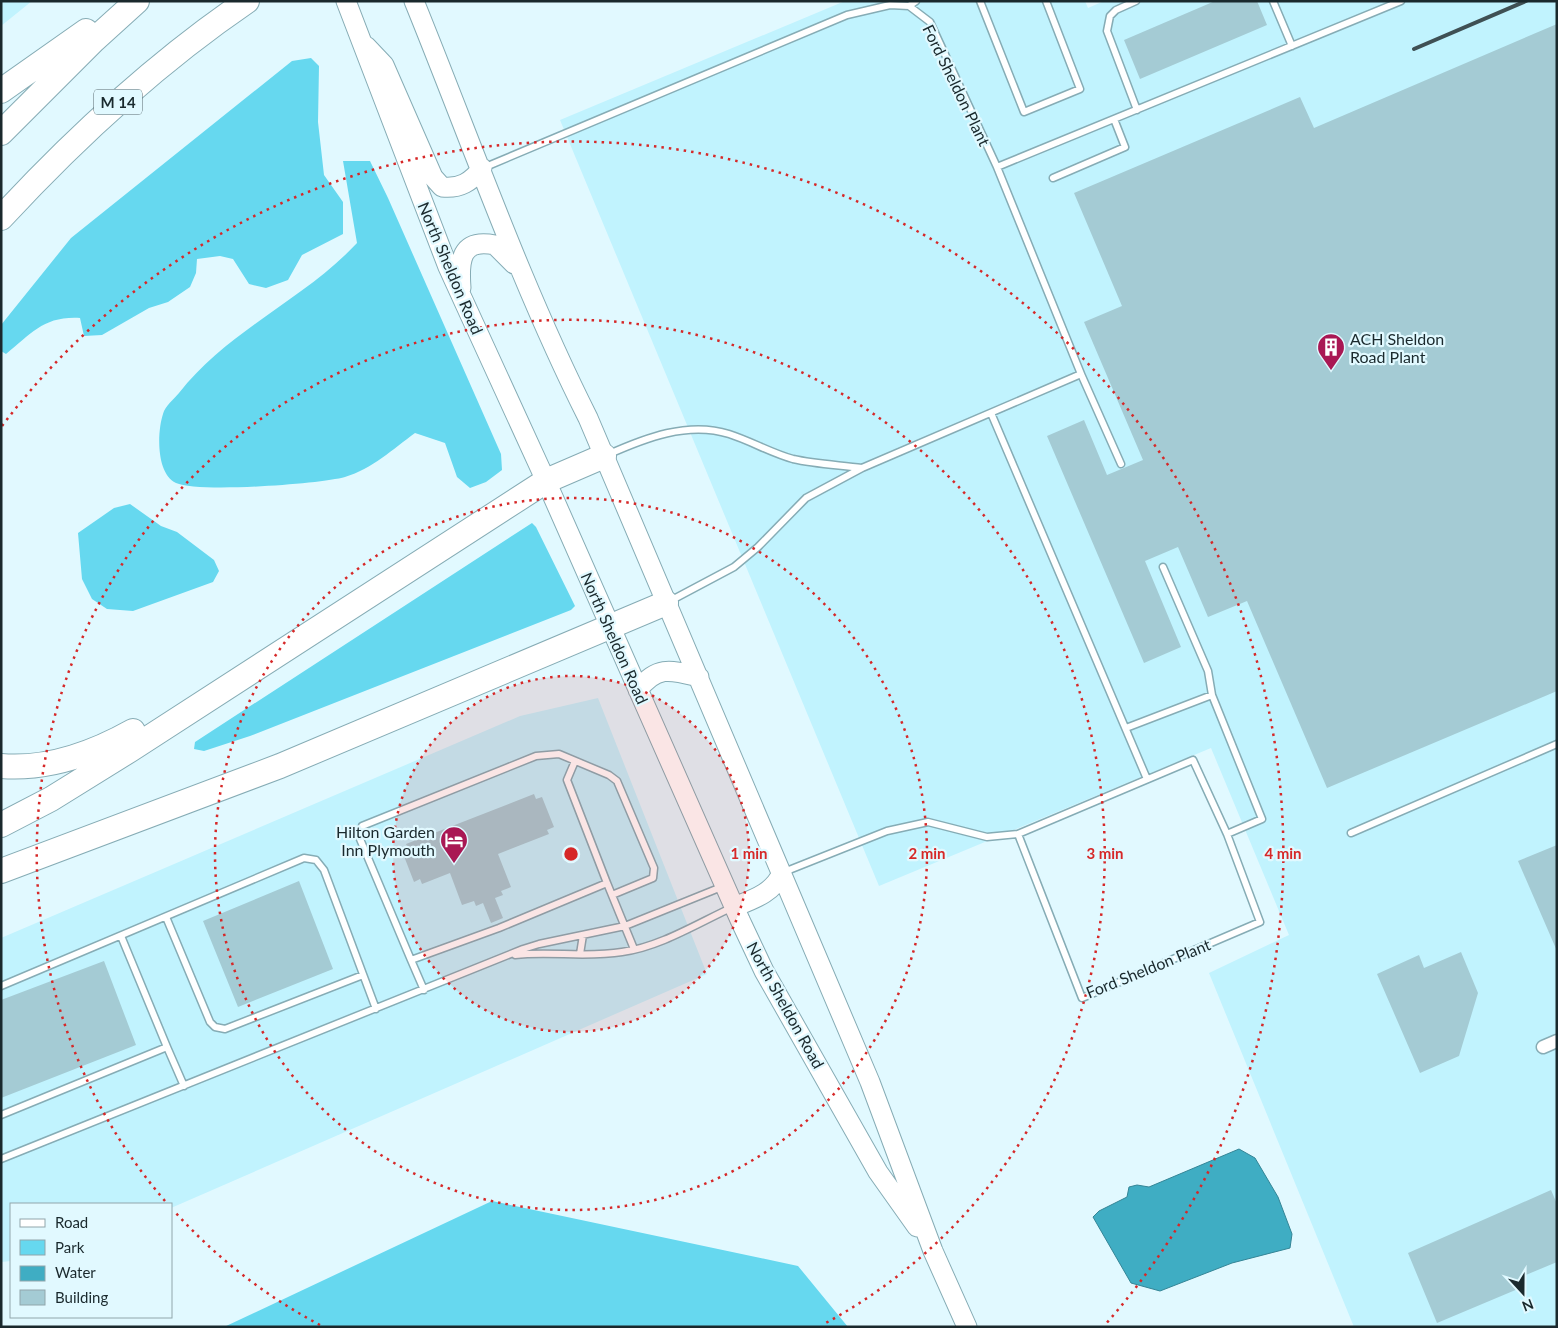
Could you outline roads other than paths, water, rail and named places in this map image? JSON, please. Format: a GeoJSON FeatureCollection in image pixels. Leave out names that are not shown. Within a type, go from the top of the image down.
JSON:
{"type":"FeatureCollection","features":[{"type":"Feature","properties":{"kind":"highway"},"geometry":{"type":"LineString","coordinates":[[1,91],[128,1]]}},
{"type":"Feature","properties":{"kind":"highway"},"geometry":{"type":"LineString","coordinates":[[1,132],[88,46],[137,1]]}},
{"type":"Feature","properties":{"kind":"highway","name":"M 14"},"geometry":{"type":"LineString","coordinates":[[1,218],[100,117],[174,55],[247,1]]}},
{"type":"Feature","properties":{"kind":"highway"},"geometry":{"type":"LineString","coordinates":[[1,825],[51,799],[546,481],[604,456]]}},
{"type":"Feature","properties":{"kind":"highway"},"geometry":{"type":"LineString","coordinates":[[1,871],[178,806],[280,766],[666,603]]}},
{"type":"Feature","properties":{"kind":"highway"},"geometry":{"type":"LineString","coordinates":[[1,766],[43,765],[60,762],[105,746],[182,702],[256,667]]}},
{"type":"Feature","properties":{"kind":"highway"},"geometry":{"type":"LineString","coordinates":[[1,887],[178,806]]}},
{"type":"Feature","properties":{"kind":"main road","name":"North Sheldon Road"},"geometry":{"type":"LineString","coordinates":[[414,1],[482,168],[521,273],[604,456],[782,873],[870,1082],[933,1251],[967,1327]]}},
{"type":"Feature","properties":{"kind":"main road","name":"North Sheldon Road"},"geometry":{"type":"LineString","coordinates":[[346,2],[463,301],[546,481],[764,971],[878,1172],[933,1251]]}},
{"type":"Feature","properties":{"kind":"main road"},"geometry":{"type":"LineString","coordinates":[[361,42],[384,65],[434,178],[442,187],[454,188],[464,184],[482,168]]}},
{"type":"Feature","properties":{"kind":"main road"},"geometry":{"type":"LineString","coordinates":[[463,301],[459,268],[465,250],[474,245],[495,245],[501,249],[521,273]]}},
{"type":"Feature","properties":{"kind":"main road"},"geometry":{"type":"LineString","coordinates":[[638,690],[651,676],[662,671],[699,677]]}},
{"type":"Feature","properties":{"kind":"main road"},"geometry":{"type":"LineString","coordinates":[[734,907],[766,893],[778,882],[782,873]]}},
{"type":"Feature","properties":{"kind":"street"},"geometry":{"type":"LineString","coordinates":[[1544,1047],[1557,1041]]}},
{"type":"Feature","properties":{"kind":"lane"},"geometry":{"type":"LineString","coordinates":[[482,168],[847,15],[890,4],[909,6],[916,1]]}},
{"type":"Feature","properties":{"kind":"lane"},"geometry":{"type":"LineString","coordinates":[[980,1],[1024,112],[1080,89],[1046,1]]}},
{"type":"Feature","properties":{"kind":"lane"},"geometry":{"type":"LineString","coordinates":[[1136,1],[1116,10],[1110,16],[1107,30],[1137,110]]}},
{"type":"Feature","properties":{"kind":"lane"},"geometry":{"type":"LineString","coordinates":[[1273,1],[1292,46]]}},
{"type":"Feature","properties":{"kind":"lane"},"geometry":{"type":"LineString","coordinates":[[997,167],[1401,1]]}},
{"type":"Feature","properties":{"kind":"lane","name":"Ford Sheldon Plant"},"geometry":{"type":"LineString","coordinates":[[909,6],[930,22],[997,167],[1081,374],[1121,464]]}},
{"type":"Feature","properties":{"kind":"lane"},"geometry":{"type":"LineString","coordinates":[[1054,178],[1125,148],[1114,119]]}},
{"type":"Feature","properties":{"kind":"lane"},"geometry":{"type":"LineString","coordinates":[[666,603],[734,568],[758,547],[806,498],[862,468],[1081,374]]}},
{"type":"Feature","properties":{"kind":"lane"},"geometry":{"type":"LineString","coordinates":[[991,413],[1147,779]]}},
{"type":"Feature","properties":{"kind":"lane"},"geometry":{"type":"LineString","coordinates":[[604,456],[632,444],[677,431],[704,430],[728,434],[794,459],[862,468]]}},
{"type":"Feature","properties":{"kind":"lane"},"geometry":{"type":"LineString","coordinates":[[1164,567],[1208,671],[1212,695],[1262,819],[1227,834]]}},
{"type":"Feature","properties":{"kind":"lane"},"geometry":{"type":"LineString","coordinates":[[1126,728],[1212,695]]}},
{"type":"Feature","properties":{"kind":"lane"},"geometry":{"type":"LineString","coordinates":[[1351,833],[1557,744]]}},
{"type":"Feature","properties":{"kind":"lane"},"geometry":{"type":"LineString","coordinates":[[424,990],[360,839],[362,826],[536,756],[559,754],[609,775],[617,781],[654,868],[653,878],[612,895]]}},
{"type":"Feature","properties":{"kind":"lane","name":"Ford Sheldon Plant"},"geometry":{"type":"LineString","coordinates":[[782,873],[887,831],[928,822],[987,838],[1018,834],[1193,760],[1227,834],[1260,922],[1082,998],[1018,834]]}},
{"type":"Feature","properties":{"kind":"lane"},"geometry":{"type":"LineString","coordinates":[[575,761],[567,780],[634,950]]}},
{"type":"Feature","properties":{"kind":"lane"},"geometry":{"type":"LineString","coordinates":[[1,986],[166,917],[295,860],[304,858],[316,860],[324,870],[376,1009]]}},
{"type":"Feature","properties":{"kind":"lane"},"geometry":{"type":"LineString","coordinates":[[411,960],[499,928],[607,883]]}},
{"type":"Feature","properties":{"kind":"lane"},"geometry":{"type":"LineString","coordinates":[[1,1159],[539,944],[624,926],[725,886]]}},
{"type":"Feature","properties":{"kind":"lane"},"geometry":{"type":"LineString","coordinates":[[506,957],[540,952],[602,955],[634,950],[734,907]]}},
{"type":"Feature","properties":{"kind":"lane"},"geometry":{"type":"LineString","coordinates":[[166,917],[210,1022],[215,1027],[224,1029],[363,975]]}},
{"type":"Feature","properties":{"kind":"lane"},"geometry":{"type":"LineString","coordinates":[[580,954],[583,935]]}},
{"type":"Feature","properties":{"kind":"lane"},"geometry":{"type":"LineString","coordinates":[[121,936],[184,1086]]}},
{"type":"Feature","properties":{"kind":"lane"},"geometry":{"type":"LineString","coordinates":[[1,1115],[167,1048]]}},
{"type":"Feature","properties":{"kind":"water"},"geometry":{"type":"Polygon","coordinates":[[[1239,1149],[1255,1158],[1278,1197],[1292,1234],[1290,1248],[1232,1263],[1160,1291],[1131,1283],[1093,1217],[1099,1211],[1127,1197],[1129,1187],[1137,1185],[1149,1187],[1239,1149]]]}},
{"type":"Feature","properties":{"kind":"railway"},"geometry":{"type":"LineString","coordinates":[[1414,49],[1526,1]]}},
{"type":"Feature","properties":{"kind":"place","name":"ACH Sheldon Road Plant"},"geometry":{"type":"Point","coordinates":[1331,371]}},
{"type":"Feature","properties":{"kind":"place","name":"Hilton Garden Inn Plymouth"},"geometry":{"type":"Point","coordinates":[454,864]}}]}
